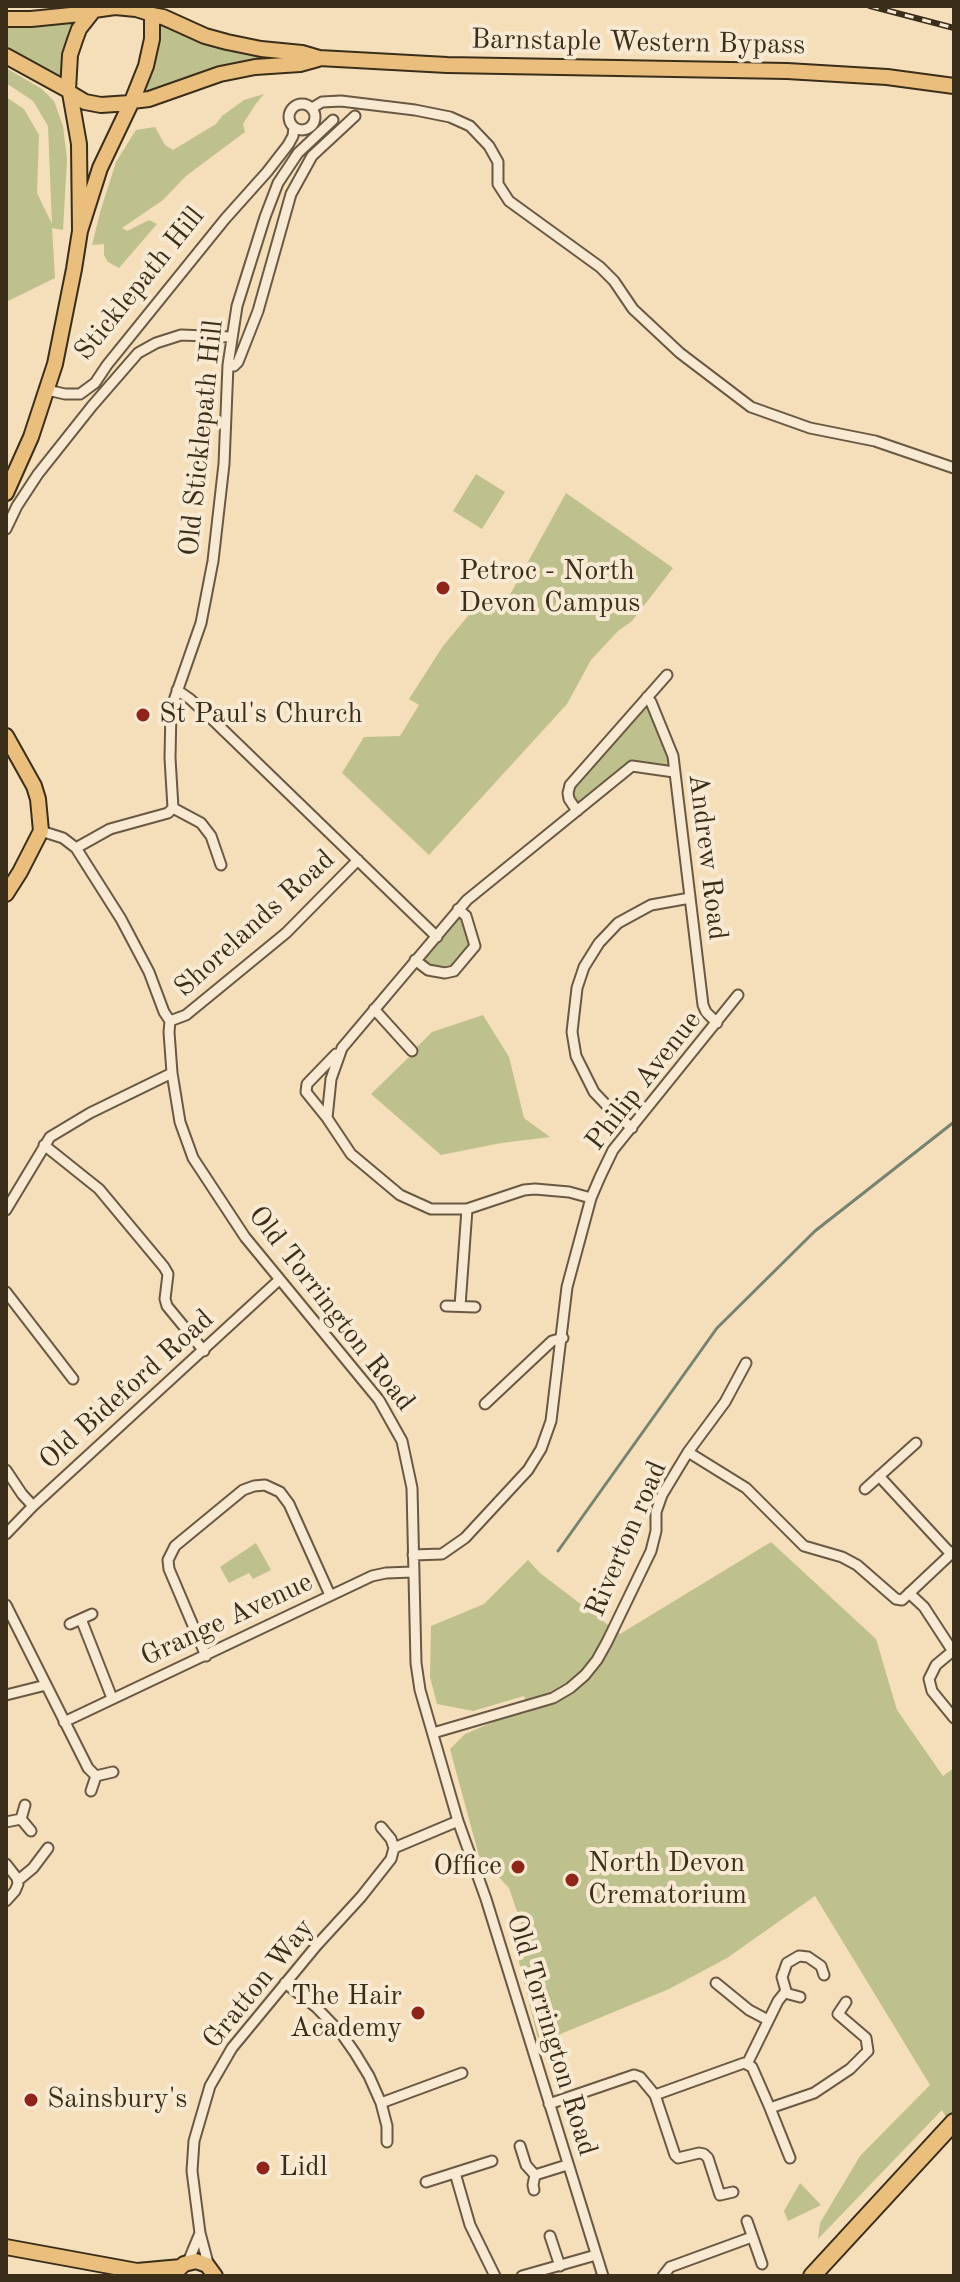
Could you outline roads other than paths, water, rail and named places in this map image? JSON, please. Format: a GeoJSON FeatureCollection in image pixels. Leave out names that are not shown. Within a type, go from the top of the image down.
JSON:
{"type":"FeatureCollection","features":[{"type":"Feature","properties":{"kind":"highway"},"geometry":{"type":"LineString","coordinates":[[812,2276],[954,2122]]}},
{"type":"Feature","properties":{"kind":"main road"},"geometry":{"type":"LineString","coordinates":[[6,19],[31,19],[115,7],[151,11],[150,52],[100,168],[80,231],[62,335],[47,390],[31,437],[6,493]]}},
{"type":"Feature","properties":{"kind":"main road"},"geometry":{"type":"LineString","coordinates":[[80,231],[79,144],[69,91],[70,55],[79,29],[94,10]]}},
{"type":"Feature","properties":{"kind":"main road","name":"Barnstaple Western Bypass"},"geometry":{"type":"LineString","coordinates":[[151,11],[205,36],[283,59]]}},
{"type":"Feature","properties":{"kind":"main road","name":"Barnstaple Western Bypass"},"geometry":{"type":"LineString","coordinates":[[131,102],[149,99],[220,74],[302,53],[319,58],[447,65],[787,71],[875,76],[954,86]]}},
{"type":"Feature","properties":{"kind":"main road"},"geometry":{"type":"LineString","coordinates":[[6,56],[85,102],[131,102]]}},
{"type":"Feature","properties":{"kind":"main road"},"geometry":{"type":"LineString","coordinates":[[6,736],[34,786],[41,831],[6,894]]}},
{"type":"Feature","properties":{"kind":"main road"},"geometry":{"type":"LineString","coordinates":[[6,2247],[142,2274],[200,2262],[214,2274]]}},
{"type":"Feature","properties":{"kind":"street"},"geometry":{"type":"LineString","coordinates":[[312,108],[314,119],[311,126],[304,130],[294,127],[289,119],[291,110],[300,104],[312,108],[322,102],[341,101],[415,110],[450,117],[470,126],[489,146],[498,162],[498,184],[509,201],[600,267],[633,309],[680,353],[744,401],[759,411],[810,428],[875,441],[954,468]]}},
{"type":"Feature","properties":{"kind":"street"},"geometry":{"type":"LineString","coordinates":[[228,365],[234,366],[238,362],[258,311],[291,194],[312,156],[355,116]]}},
{"type":"Feature","properties":{"kind":"street","name":"Old Sticklepath Hill"},"geometry":{"type":"LineString","coordinates":[[173,808],[169,735],[171,709],[201,623],[213,561],[224,464],[228,365],[237,306],[278,183],[298,153],[333,120]]}},
{"type":"Feature","properties":{"kind":"street","name":"Sticklepath Hill"},"geometry":{"type":"LineString","coordinates":[[47,390],[74,394],[84,393],[93,386],[225,219],[274,163],[293,136],[294,127]]}},
{"type":"Feature","properties":{"kind":"street"},"geometry":{"type":"LineString","coordinates":[[6,529],[38,474],[138,353],[181,335],[231,337]]}},
{"type":"Feature","properties":{"kind":"street"},"geometry":{"type":"LineString","coordinates":[[577,811],[569,799],[570,785],[667,675]]}},
{"type":"Feature","properties":{"kind":"street","name":"Shorelands Road"},"geometry":{"type":"LineString","coordinates":[[170,1021],[186,1015],[286,933],[358,860],[177,690]]}},
{"type":"Feature","properties":{"kind":"street","name":"Andrew Road"},"geometry":{"type":"LineString","coordinates":[[647,697],[673,756],[703,1005],[717,1023]]}},
{"type":"Feature","properties":{"kind":"street"},"geometry":{"type":"LineString","coordinates":[[591,1198],[569,1192],[535,1189],[467,1209],[431,1209],[400,1195],[351,1154],[305,1087],[342,1048],[467,900],[632,766],[674,772]]}},
{"type":"Feature","properties":{"kind":"street"},"geometry":{"type":"LineString","coordinates":[[41,831],[63,838],[76,848],[110,829],[168,813],[173,808],[201,823],[211,836],[221,866]]}},
{"type":"Feature","properties":{"kind":"street","name":"Old Torrington Road"},"geometry":{"type":"LineString","coordinates":[[76,848],[134,942],[170,1021],[172,1073],[180,1122],[193,1158],[245,1237],[379,1400],[398,1432],[410,1469],[412,1488],[416,1663],[420,1690],[458,1821],[486,1899],[603,2276]]}},
{"type":"Feature","properties":{"kind":"street"},"geometry":{"type":"LineString","coordinates":[[358,860],[437,937]]}},
{"type":"Feature","properties":{"kind":"street"},"geometry":{"type":"LineString","coordinates":[[632,1128],[594,1092],[576,1056],[572,1032],[577,988],[584,967],[599,943],[618,923],[651,905],[690,898]]}},
{"type":"Feature","properties":{"kind":"street"},"geometry":{"type":"LineString","coordinates":[[415,960],[428,970],[454,971],[475,946],[466,916],[458,909]]}},
{"type":"Feature","properties":{"kind":"street","name":"Philip Avenue"},"geometry":{"type":"LineString","coordinates":[[413,1555],[432,1556],[450,1550],[465,1538],[528,1470],[541,1449],[551,1421],[567,1287],[591,1198],[613,1150],[738,995]]}},
{"type":"Feature","properties":{"kind":"street"},"geometry":{"type":"LineString","coordinates":[[374,1009],[412,1051]]}},
{"type":"Feature","properties":{"kind":"street"},"geometry":{"type":"LineString","coordinates":[[327,1118],[331,1079],[342,1048]]}},
{"type":"Feature","properties":{"kind":"street"},"geometry":{"type":"LineString","coordinates":[[6,1210],[50,1137],[90,1113],[172,1073]]}},
{"type":"Feature","properties":{"kind":"street"},"geometry":{"type":"LineString","coordinates":[[44,1145],[99,1189],[164,1267],[168,1274],[167,1306],[204,1351]]}},
{"type":"Feature","properties":{"kind":"street"},"geometry":{"type":"LineString","coordinates":[[460,1306],[467,1209]]}},
{"type":"Feature","properties":{"kind":"street","name":"Old Bideford Road"},"geometry":{"type":"LineString","coordinates":[[6,1534],[279,1280]]}},
{"type":"Feature","properties":{"kind":"street"},"geometry":{"type":"LineString","coordinates":[[6,1292],[73,1379]]}},
{"type":"Feature","properties":{"kind":"street"},"geometry":{"type":"LineString","coordinates":[[446,1306],[475,1307]]}},
{"type":"Feature","properties":{"kind":"street"},"geometry":{"type":"LineString","coordinates":[[485,1404],[552,1341],[563,1338]]}},
{"type":"Feature","properties":{"kind":"street","name":"Riverton road"},"geometry":{"type":"LineString","coordinates":[[433,1733],[553,1698],[585,1675],[607,1642],[651,1551],[656,1531],[656,1512],[662,1495],[688,1452],[725,1402],[746,1363]]}},
{"type":"Feature","properties":{"kind":"street"},"geometry":{"type":"LineString","coordinates":[[865,1489],[916,1443]]}},
{"type":"Feature","properties":{"kind":"street"},"geometry":{"type":"LineString","coordinates":[[688,1452],[746,1488],[804,1546],[842,1557],[896,1599],[902,1600],[953,1552],[879,1476]]}},
{"type":"Feature","properties":{"kind":"street"},"geometry":{"type":"LineString","coordinates":[[6,1470],[33,1506]]}},
{"type":"Feature","properties":{"kind":"street"},"geometry":{"type":"LineString","coordinates":[[206,1656],[168,1560],[175,1546],[243,1490],[265,1485],[280,1492],[289,1504],[330,1595]]}},
{"type":"Feature","properties":{"kind":"street","name":"Grange Avenue"},"geometry":{"type":"LineString","coordinates":[[64,1722],[372,1576],[413,1572]]}},
{"type":"Feature","properties":{"kind":"street"},"geometry":{"type":"LineString","coordinates":[[909,1593],[924,1607],[953,1650],[936,1665],[929,1679],[932,1691],[954,1718]]}},
{"type":"Feature","properties":{"kind":"street"},"geometry":{"type":"LineString","coordinates":[[6,1605],[88,1768],[96,1776]]}},
{"type":"Feature","properties":{"kind":"street"},"geometry":{"type":"LineString","coordinates":[[70,1624],[92,1614]]}},
{"type":"Feature","properties":{"kind":"street"},"geometry":{"type":"LineString","coordinates":[[81,1619],[112,1698]]}},
{"type":"Feature","properties":{"kind":"street"},"geometry":{"type":"LineString","coordinates":[[6,1695],[46,1685]]}},
{"type":"Feature","properties":{"kind":"street"},"geometry":{"type":"LineString","coordinates":[[96,1776],[113,1772]]}},
{"type":"Feature","properties":{"kind":"street"},"geometry":{"type":"LineString","coordinates":[[91,1791],[96,1776]]}},
{"type":"Feature","properties":{"kind":"street"},"geometry":{"type":"LineString","coordinates":[[21,1819],[25,1805]]}},
{"type":"Feature","properties":{"kind":"street"},"geometry":{"type":"LineString","coordinates":[[6,1822],[21,1819]]}},
{"type":"Feature","properties":{"kind":"street"},"geometry":{"type":"LineString","coordinates":[[21,1819],[31,1831]]}},
{"type":"Feature","properties":{"kind":"street"},"geometry":{"type":"LineString","coordinates":[[381,1827],[394,1848],[458,1821]]}},
{"type":"Feature","properties":{"kind":"street"},"geometry":{"type":"LineString","coordinates":[[17,1878],[33,1868],[48,1848]]}},
{"type":"Feature","properties":{"kind":"street","name":"Gratton Way"},"geometry":{"type":"LineString","coordinates":[[214,2274],[200,2233],[192,2171],[194,2141],[205,2099],[232,2048],[391,1859],[394,1848]]}},
{"type":"Feature","properties":{"kind":"street"},"geometry":{"type":"LineString","coordinates":[[6,1864],[18,1884],[6,1901]]}},
{"type":"Feature","properties":{"kind":"street"},"geometry":{"type":"LineString","coordinates":[[785,1993],[783,1970],[793,1959],[804,1956],[815,1960],[824,1975]]}},
{"type":"Feature","properties":{"kind":"street"},"geometry":{"type":"LineString","coordinates":[[285,1983],[316,2007],[341,2033],[369,2076],[381,2103],[387,2126],[387,2142]]}},
{"type":"Feature","properties":{"kind":"street"},"geometry":{"type":"LineString","coordinates":[[716,1983],[749,2010],[768,2020]]}},
{"type":"Feature","properties":{"kind":"street"},"geometry":{"type":"LineString","coordinates":[[785,1993],[800,1997]]}},
{"type":"Feature","properties":{"kind":"street"},"geometry":{"type":"LineString","coordinates":[[747,2064],[785,1993]]}},
{"type":"Feature","properties":{"kind":"street"},"geometry":{"type":"LineString","coordinates":[[829,2023],[846,2002]]}},
{"type":"Feature","properties":{"kind":"street"},"geometry":{"type":"LineString","coordinates":[[770,2108],[814,2093],[850,2069],[868,2051],[866,2038],[838,2014]]}},
{"type":"Feature","properties":{"kind":"street"},"geometry":{"type":"LineString","coordinates":[[655,2095],[739,2064],[747,2064],[752,2067],[790,2158]]}},
{"type":"Feature","properties":{"kind":"street"},"geometry":{"type":"LineString","coordinates":[[381,2103],[462,2073]]}},
{"type":"Feature","properties":{"kind":"street"},"geometry":{"type":"LineString","coordinates":[[549,2104],[634,2075],[640,2077],[655,2095],[675,2155],[678,2158],[704,2154],[720,2195]]}},
{"type":"Feature","properties":{"kind":"street"},"geometry":{"type":"LineString","coordinates":[[520,2146],[526,2165],[535,2175]]}},
{"type":"Feature","properties":{"kind":"street"},"geometry":{"type":"LineString","coordinates":[[426,2182],[492,2161]]}},
{"type":"Feature","properties":{"kind":"street"},"geometry":{"type":"LineString","coordinates":[[535,2175],[567,2165]]}},
{"type":"Feature","properties":{"kind":"street"},"geometry":{"type":"LineString","coordinates":[[455,2173],[470,2225],[495,2276]]}},
{"type":"Feature","properties":{"kind":"street"},"geometry":{"type":"LineString","coordinates":[[534,2190],[535,2175]]}},
{"type":"Feature","properties":{"kind":"street"},"geometry":{"type":"LineString","coordinates":[[709,2201],[733,2192]]}},
{"type":"Feature","properties":{"kind":"street"},"geometry":{"type":"LineString","coordinates":[[747,2221],[762,2264]]}},
{"type":"Feature","properties":{"kind":"street","name":"Gratton Way"},"geometry":{"type":"LineString","coordinates":[[181,2268],[200,2233]]}},
{"type":"Feature","properties":{"kind":"street"},"geometry":{"type":"LineString","coordinates":[[550,2236],[560,2266]]}},
{"type":"Feature","properties":{"kind":"street"},"geometry":{"type":"LineString","coordinates":[[663,2276],[670,2267],[752,2237]]}},
{"type":"Feature","properties":{"kind":"street"},"geometry":{"type":"LineString","coordinates":[[522,2276],[596,2255]]}},
{"type":"Feature","properties":{"kind":"waterway"},"geometry":{"type":"LineString","coordinates":[[558,1551],[717,1328],[815,1231],[954,1122]]}},
{"type":"Feature","properties":{"kind":"railway"},"geometry":{"type":"LineString","coordinates":[[870,6],[954,28]]}},
{"type":"Feature","properties":{"kind":"place","name":"Petroc - North Devon Campus"},"geometry":{"type":"Point","coordinates":[443,588]}},
{"type":"Feature","properties":{"kind":"place","name":"St Paul's Church"},"geometry":{"type":"Point","coordinates":[143,715]}},
{"type":"Feature","properties":{"kind":"place","name":"Office"},"geometry":{"type":"Point","coordinates":[518,1867]}},
{"type":"Feature","properties":{"kind":"place","name":"North Devon Crematorium"},"geometry":{"type":"Point","coordinates":[572,1880]}},
{"type":"Feature","properties":{"kind":"place","name":"The Hair Academy"},"geometry":{"type":"Point","coordinates":[418,2013]}},
{"type":"Feature","properties":{"kind":"place","name":"Sainsbury's"},"geometry":{"type":"Point","coordinates":[31,2100]}},
{"type":"Feature","properties":{"kind":"place","name":"Lidl"},"geometry":{"type":"Point","coordinates":[263,2168]}}]}
